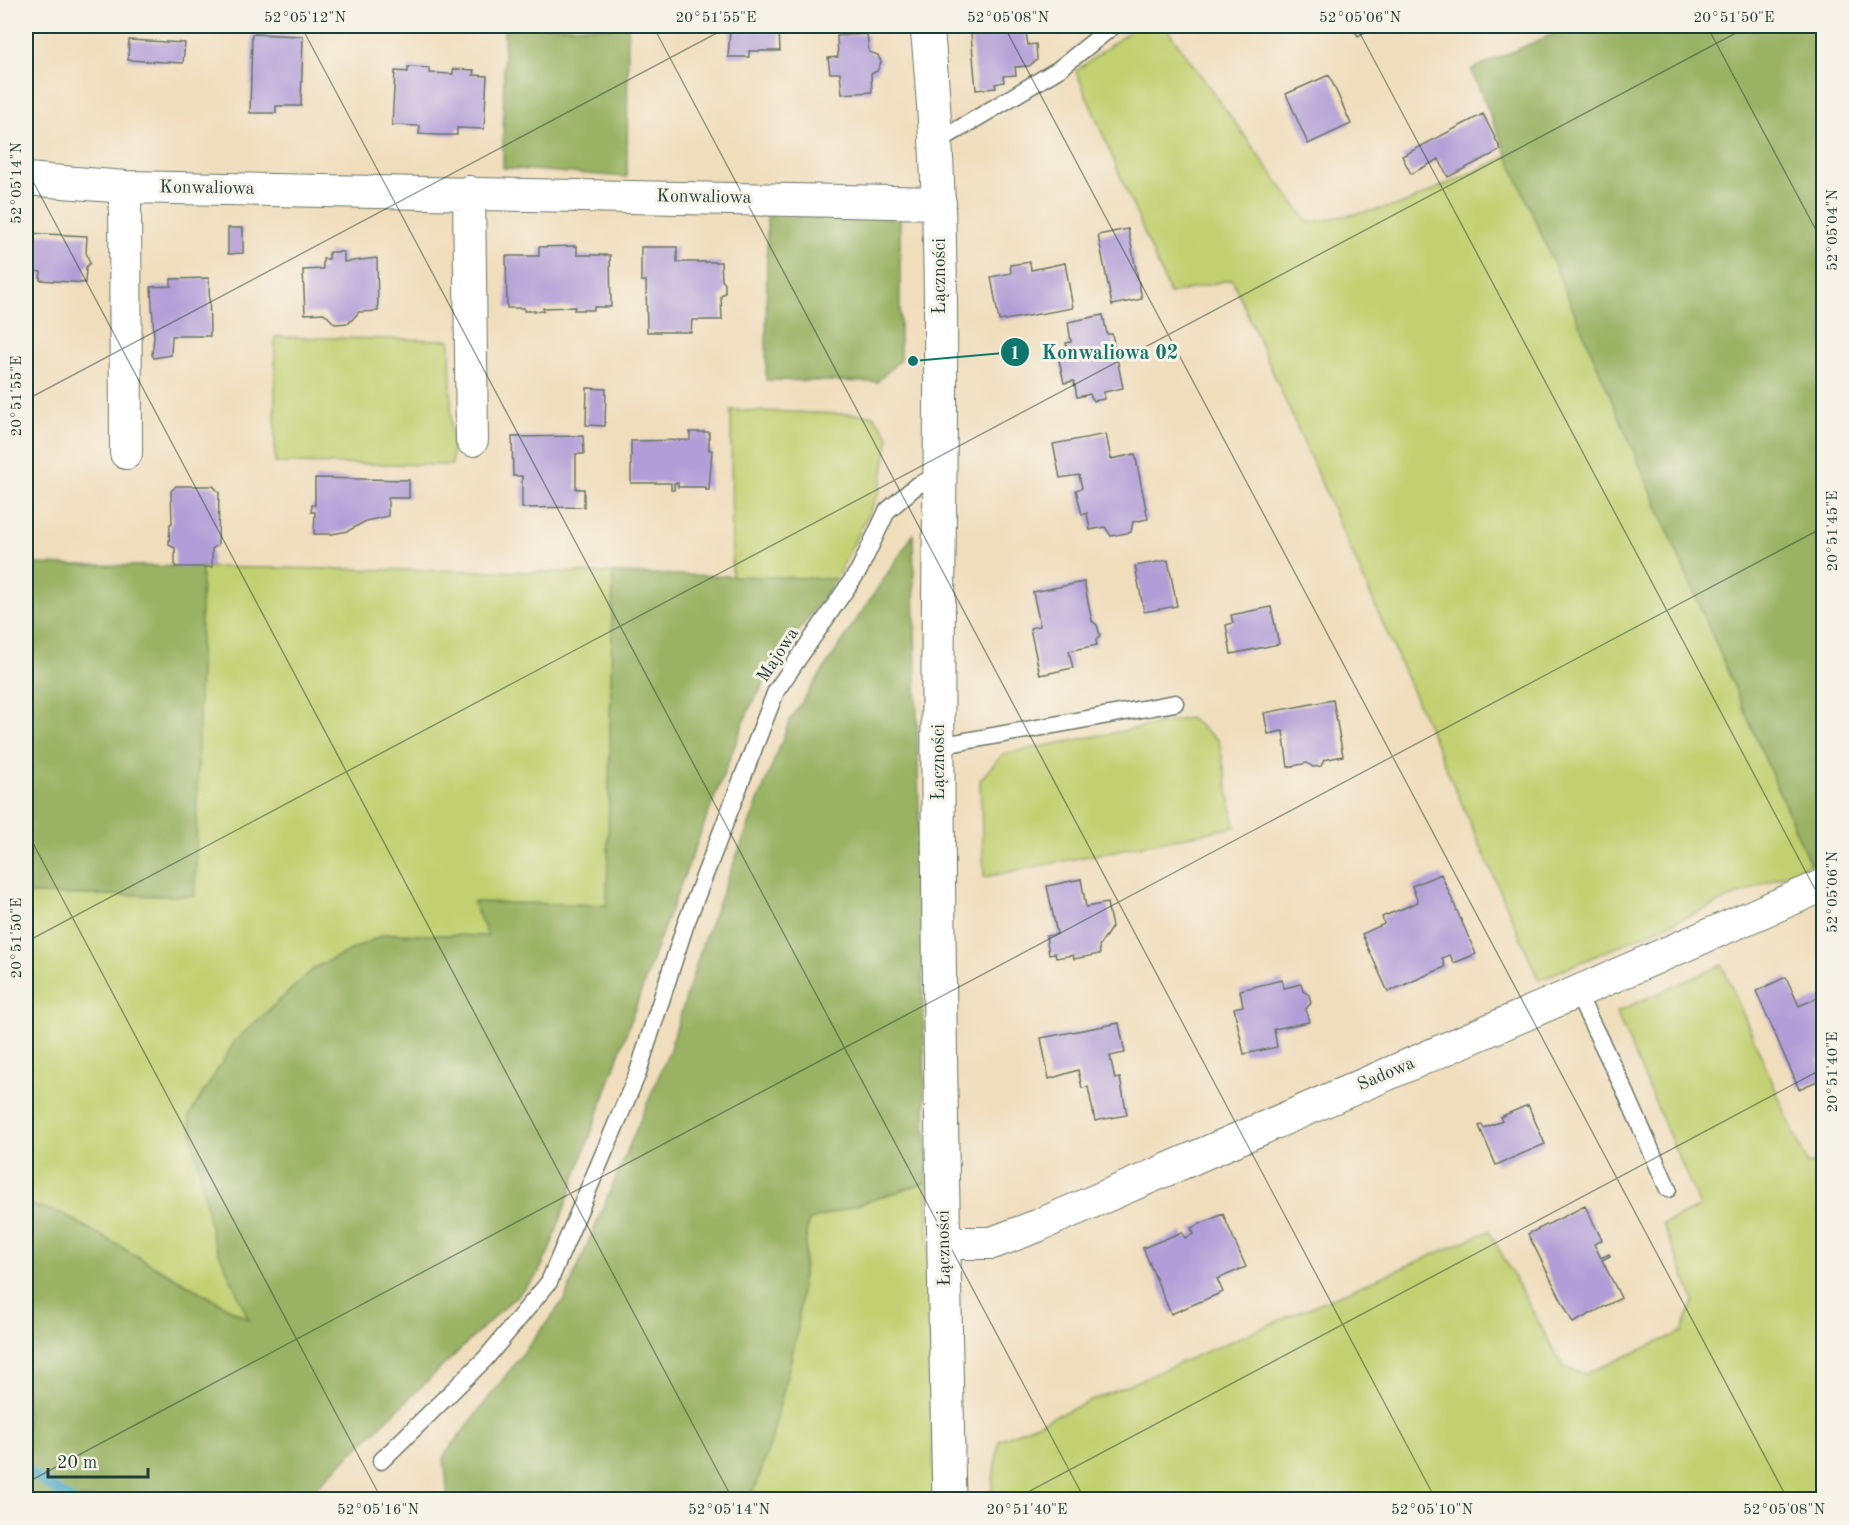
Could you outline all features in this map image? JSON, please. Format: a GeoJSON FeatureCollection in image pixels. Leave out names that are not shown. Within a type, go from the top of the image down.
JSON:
{"type":"FeatureCollection","features":[{"type":"Feature","properties":{"kind":"street","name":"Łączności"},"geometry":{"type":"LineString","coordinates":[[927,26],[940,203],[941,474],[938,746],[949,1500]]}},
{"type":"Feature","properties":{"kind":"street","name":"Konwaliowa"},"geometry":{"type":"LineString","coordinates":[[26,179],[125,187],[940,203]]}},
{"type":"Feature","properties":{"kind":"street"},"geometry":{"type":"LineString","coordinates":[[125,187],[126,453]]}},
{"type":"Feature","properties":{"kind":"street"},"geometry":{"type":"LineString","coordinates":[[469,192],[472,440]]}},
{"type":"Feature","properties":{"kind":"street","name":"Sadowa"},"geometry":{"type":"LineString","coordinates":[[944,1243],[992,1243],[1037,1226],[1824,885]]}},
{"type":"Feature","properties":{"kind":"lane"},"geometry":{"type":"LineString","coordinates":[[937,142],[1059,69],[1113,26]]}},
{"type":"Feature","properties":{"kind":"lane","name":"Majowa"},"geometry":{"type":"LineString","coordinates":[[381,1461],[486,1358],[549,1282],[637,1075],[685,926],[776,691],[859,570],[887,511],[916,486],[941,474]]}},
{"type":"Feature","properties":{"kind":"lane"},"geometry":{"type":"LineString","coordinates":[[938,746],[1175,703]]}},
{"type":"Feature","properties":{"kind":"lane"},"geometry":{"type":"LineString","coordinates":[[1575,991],[1625,1091],[1668,1189]]}},
{"type":"Feature","properties":{"kind":"green space"},"geometry":{"type":"Polygon","coordinates":[[[504,26],[628,27],[627,177],[503,168],[504,26]]]}},
{"type":"Feature","properties":{"kind":"green space"},"geometry":{"type":"Polygon","coordinates":[[[1137,26],[1165,26],[1308,223],[1401,205],[1508,156],[1810,864],[1539,980],[1232,279],[1170,294],[1076,71],[1137,26]]]}},
{"type":"Feature","properties":{"kind":"green space"},"geometry":{"type":"Polygon","coordinates":[[[1571,26],[1823,26],[1824,858],[1810,864],[1471,70],[1571,26]]]}},
{"type":"Feature","properties":{"kind":"green space"},"geometry":{"type":"Polygon","coordinates":[[[767,216],[900,219],[900,360],[877,382],[766,380],[767,216]]]}},
{"type":"Feature","properties":{"kind":"green space"},"geometry":{"type":"Polygon","coordinates":[[[275,337],[450,340],[452,465],[275,463],[275,337]]]}},
{"type":"Feature","properties":{"kind":"green space"},"geometry":{"type":"Polygon","coordinates":[[[731,410],[873,415],[889,436],[880,490],[836,579],[732,576],[731,410]]]}},
{"type":"Feature","properties":{"kind":"green space"},"geometry":{"type":"Polygon","coordinates":[[[913,535],[927,1182],[808,1221],[797,1334],[770,1445],[751,1499],[448,1499],[444,1456],[564,1300],[669,1052],[704,939],[790,720],[913,535]]]}},
{"type":"Feature","properties":{"kind":"green space"},"geometry":{"type":"Polygon","coordinates":[[[26,564],[202,567],[195,896],[26,894],[26,564]]]}},
{"type":"Feature","properties":{"kind":"green space"},"geometry":{"type":"Polygon","coordinates":[[[202,567],[613,573],[607,905],[474,902],[489,936],[385,934],[316,967],[235,1041],[212,1237],[250,1320],[61,1213],[26,1204],[26,894],[195,896],[202,567]]]}},
{"type":"Feature","properties":{"kind":"green space"},"geometry":{"type":"Polygon","coordinates":[[[613,573],[836,579],[782,653],[749,709],[660,938],[550,1249],[537,1276],[304,1499],[26,1498],[26,1204],[61,1213],[249,1320],[212,1237],[189,1116],[235,1041],[316,967],[385,934],[488,936],[473,902],[607,905],[613,573]]]}},
{"type":"Feature","properties":{"kind":"green space"},"geometry":{"type":"Polygon","coordinates":[[[1189,718],[1219,741],[1235,827],[984,877],[980,780],[1003,754],[1189,718]]]}},
{"type":"Feature","properties":{"kind":"green space"},"geometry":{"type":"Polygon","coordinates":[[[1722,965],[1808,1165],[1823,1158],[1823,1499],[990,1499],[999,1440],[1489,1231],[1563,1367],[1585,1374],[1682,1332],[1694,1300],[1663,1224],[1700,1207],[1616,1012],[1722,965]]]}},
{"type":"Feature","properties":{"kind":"green space"},"geometry":{"type":"Polygon","coordinates":[[[927,1182],[934,1499],[751,1500],[770,1445],[797,1334],[808,1221],[927,1182]]]}},
{"type":"Feature","properties":{"kind":"building"},"geometry":{"type":"Polygon","coordinates":[[[1004,26],[1025,26],[1028,45],[1036,44],[1037,60],[1029,66],[1015,67],[1016,75],[1003,76],[1004,82],[995,84],[996,88],[976,90],[971,34],[1004,30],[1004,26]]]}},
{"type":"Feature","properties":{"kind":"building"},"geometry":{"type":"Polygon","coordinates":[[[1351,26],[1375,26],[1358,36],[1351,26]]]}},
{"type":"Feature","properties":{"kind":"building"},"geometry":{"type":"Polygon","coordinates":[[[730,30],[779,31],[780,51],[749,51],[749,57],[728,57],[730,30]]]}},
{"type":"Feature","properties":{"kind":"building"},"geometry":{"type":"Polygon","coordinates":[[[252,34],[303,36],[301,106],[276,106],[276,113],[250,113],[252,34]]]}},
{"type":"Feature","properties":{"kind":"building"},"geometry":{"type":"Polygon","coordinates":[[[867,34],[869,52],[878,55],[881,62],[877,71],[871,74],[872,92],[842,94],[840,73],[830,73],[828,58],[838,57],[837,36],[867,34]]]}},
{"type":"Feature","properties":{"kind":"building"},"geometry":{"type":"Polygon","coordinates":[[[129,40],[185,43],[183,63],[128,60],[129,40]]]}},
{"type":"Feature","properties":{"kind":"building"},"geometry":{"type":"Polygon","coordinates":[[[408,67],[429,68],[429,73],[453,74],[453,69],[474,70],[473,75],[487,76],[484,129],[457,128],[457,135],[438,135],[419,134],[420,126],[392,125],[395,71],[408,72],[408,67]]]}},
{"type":"Feature","properties":{"kind":"building"},"geometry":{"type":"Polygon","coordinates":[[[1329,75],[1351,124],[1308,144],[1286,94],[1329,75]]]}},
{"type":"Feature","properties":{"kind":"building"},"geometry":{"type":"Polygon","coordinates":[[[1483,114],[1501,150],[1448,177],[1439,159],[1411,174],[1402,156],[1483,114]]]}},
{"type":"Feature","properties":{"kind":"building"},"geometry":{"type":"Polygon","coordinates":[[[228,228],[243,228],[243,253],[228,254],[228,228]]]}},
{"type":"Feature","properties":{"kind":"building"},"geometry":{"type":"Polygon","coordinates":[[[1128,229],[1142,299],[1112,305],[1098,235],[1128,229]]]}},
{"type":"Feature","properties":{"kind":"building"},"geometry":{"type":"Polygon","coordinates":[[[26,233],[87,236],[86,253],[90,263],[86,267],[85,283],[40,280],[41,272],[26,270],[26,233]]]}},
{"type":"Feature","properties":{"kind":"building"},"geometry":{"type":"Polygon","coordinates":[[[577,246],[577,255],[610,255],[611,307],[594,307],[594,310],[574,310],[575,307],[543,308],[544,311],[507,308],[506,256],[539,256],[539,247],[577,246]]]}},
{"type":"Feature","properties":{"kind":"building"},"geometry":{"type":"Polygon","coordinates":[[[641,247],[677,247],[677,262],[721,262],[722,280],[725,284],[725,293],[721,296],[722,320],[692,320],[691,332],[647,332],[646,281],[641,281],[641,247]]]}},
{"type":"Feature","properties":{"kind":"building"},"geometry":{"type":"Polygon","coordinates":[[[329,252],[344,252],[344,262],[377,258],[378,311],[359,312],[349,323],[335,324],[324,313],[305,314],[303,270],[323,269],[323,259],[329,259],[329,252]]]}},
{"type":"Feature","properties":{"kind":"building"},"geometry":{"type":"Polygon","coordinates":[[[1030,262],[1031,270],[1065,263],[1073,308],[999,321],[991,277],[1011,273],[1010,265],[1030,262]]]}},
{"type":"Feature","properties":{"kind":"building"},"geometry":{"type":"Polygon","coordinates":[[[209,278],[210,336],[172,336],[171,355],[154,358],[152,355],[154,337],[151,287],[171,286],[171,279],[209,278]]]}},
{"type":"Feature","properties":{"kind":"building"},"geometry":{"type":"Polygon","coordinates":[[[1103,315],[1107,334],[1112,334],[1123,388],[1104,392],[1104,399],[1093,401],[1090,394],[1077,397],[1074,381],[1064,383],[1059,360],[1069,358],[1066,343],[1071,342],[1068,322],[1103,315]]]}},
{"type":"Feature","properties":{"kind":"building"},"geometry":{"type":"Polygon","coordinates":[[[587,388],[606,389],[605,426],[586,425],[587,388]]]}},
{"type":"Feature","properties":{"kind":"building"},"geometry":{"type":"Polygon","coordinates":[[[690,432],[709,432],[709,450],[712,450],[709,490],[706,490],[706,487],[678,487],[678,483],[674,483],[674,490],[671,490],[671,483],[631,483],[631,441],[690,440],[690,432]]]}},
{"type":"Feature","properties":{"kind":"building"},"geometry":{"type":"Polygon","coordinates":[[[1106,434],[1111,459],[1135,454],[1148,519],[1133,522],[1131,532],[1111,536],[1105,527],[1090,530],[1087,513],[1082,515],[1076,490],[1082,488],[1079,475],[1060,478],[1053,444],[1106,434]]]}},
{"type":"Feature","properties":{"kind":"building"},"geometry":{"type":"Polygon","coordinates":[[[583,436],[584,454],[576,454],[576,489],[584,489],[584,507],[522,508],[522,476],[513,476],[512,437],[583,436]]]}},
{"type":"Feature","properties":{"kind":"building"},"geometry":{"type":"Polygon","coordinates":[[[315,478],[409,480],[409,498],[388,498],[388,516],[366,521],[348,531],[314,534],[315,512],[311,512],[312,505],[315,505],[315,478]]]}},
{"type":"Feature","properties":{"kind":"building"},"geometry":{"type":"Polygon","coordinates":[[[176,486],[213,486],[219,492],[218,545],[212,549],[212,567],[175,567],[175,548],[169,545],[170,524],[172,523],[171,491],[176,486]]]}},
{"type":"Feature","properties":{"kind":"building"},"geometry":{"type":"Polygon","coordinates":[[[1168,560],[1177,606],[1144,612],[1135,566],[1168,560]]]}},
{"type":"Feature","properties":{"kind":"building"},"geometry":{"type":"Polygon","coordinates":[[[1084,582],[1092,621],[1097,625],[1100,635],[1096,640],[1097,645],[1069,651],[1073,668],[1040,675],[1030,628],[1040,626],[1033,592],[1084,582]]]}},
{"type":"Feature","properties":{"kind":"building"},"geometry":{"type":"Polygon","coordinates":[[[1271,607],[1279,644],[1231,654],[1226,625],[1233,623],[1231,615],[1271,607]]]}},
{"type":"Feature","properties":{"kind":"building"},"geometry":{"type":"Polygon","coordinates":[[[1333,700],[1343,756],[1324,760],[1321,766],[1313,767],[1307,763],[1288,767],[1283,731],[1268,734],[1264,713],[1333,700]]]}},
{"type":"Feature","properties":{"kind":"building"},"geometry":{"type":"Polygon","coordinates":[[[1441,874],[1476,954],[1454,963],[1450,955],[1442,958],[1445,967],[1388,992],[1362,934],[1384,924],[1382,917],[1418,902],[1412,886],[1441,874]]]}},
{"type":"Feature","properties":{"kind":"building"},"geometry":{"type":"Polygon","coordinates":[[[1081,879],[1086,907],[1107,903],[1112,927],[1099,946],[1100,954],[1074,959],[1073,955],[1056,958],[1055,953],[1049,954],[1046,936],[1057,934],[1047,886],[1081,879]]]}},
{"type":"Feature","properties":{"kind":"building"},"geometry":{"type":"Polygon","coordinates":[[[1786,977],[1799,1006],[1824,995],[1824,1057],[1818,1059],[1824,1078],[1799,1089],[1756,991],[1786,977]]]}},
{"type":"Feature","properties":{"kind":"building"},"geometry":{"type":"Polygon","coordinates":[[[1282,980],[1284,988],[1301,984],[1303,991],[1309,995],[1311,1003],[1306,1009],[1309,1022],[1274,1029],[1277,1047],[1244,1054],[1234,1008],[1243,1006],[1240,990],[1282,980]]]}},
{"type":"Feature","properties":{"kind":"building"},"geometry":{"type":"Polygon","coordinates":[[[1119,1023],[1125,1053],[1110,1056],[1115,1079],[1120,1078],[1127,1115],[1095,1121],[1088,1087],[1082,1088],[1078,1070],[1049,1079],[1041,1038],[1119,1023]]]}},
{"type":"Feature","properties":{"kind":"building"},"geometry":{"type":"Polygon","coordinates":[[[1528,1105],[1545,1144],[1496,1165],[1479,1126],[1482,1125],[1484,1128],[1502,1121],[1500,1117],[1528,1105]]]}},
{"type":"Feature","properties":{"kind":"building"},"geometry":{"type":"Polygon","coordinates":[[[1585,1206],[1602,1240],[1594,1244],[1601,1258],[1609,1254],[1610,1256],[1602,1260],[1621,1298],[1573,1323],[1528,1234],[1585,1206]]]}},
{"type":"Feature","properties":{"kind":"building"},"geometry":{"type":"Polygon","coordinates":[[[1223,1214],[1246,1267],[1217,1279],[1223,1292],[1171,1314],[1143,1248],[1182,1232],[1185,1238],[1194,1234],[1191,1228],[1223,1214]]]}},
{"type":"Feature","properties":{"kind":"waterway"},"geometry":{"type":"LineString","coordinates":[[26,1470],[71,1500]]}},
{"type":"Feature","properties":{"kind":"place","name":"Konwaliowa 02"},"geometry":{"type":"Point","coordinates":[913,361]}}]}
